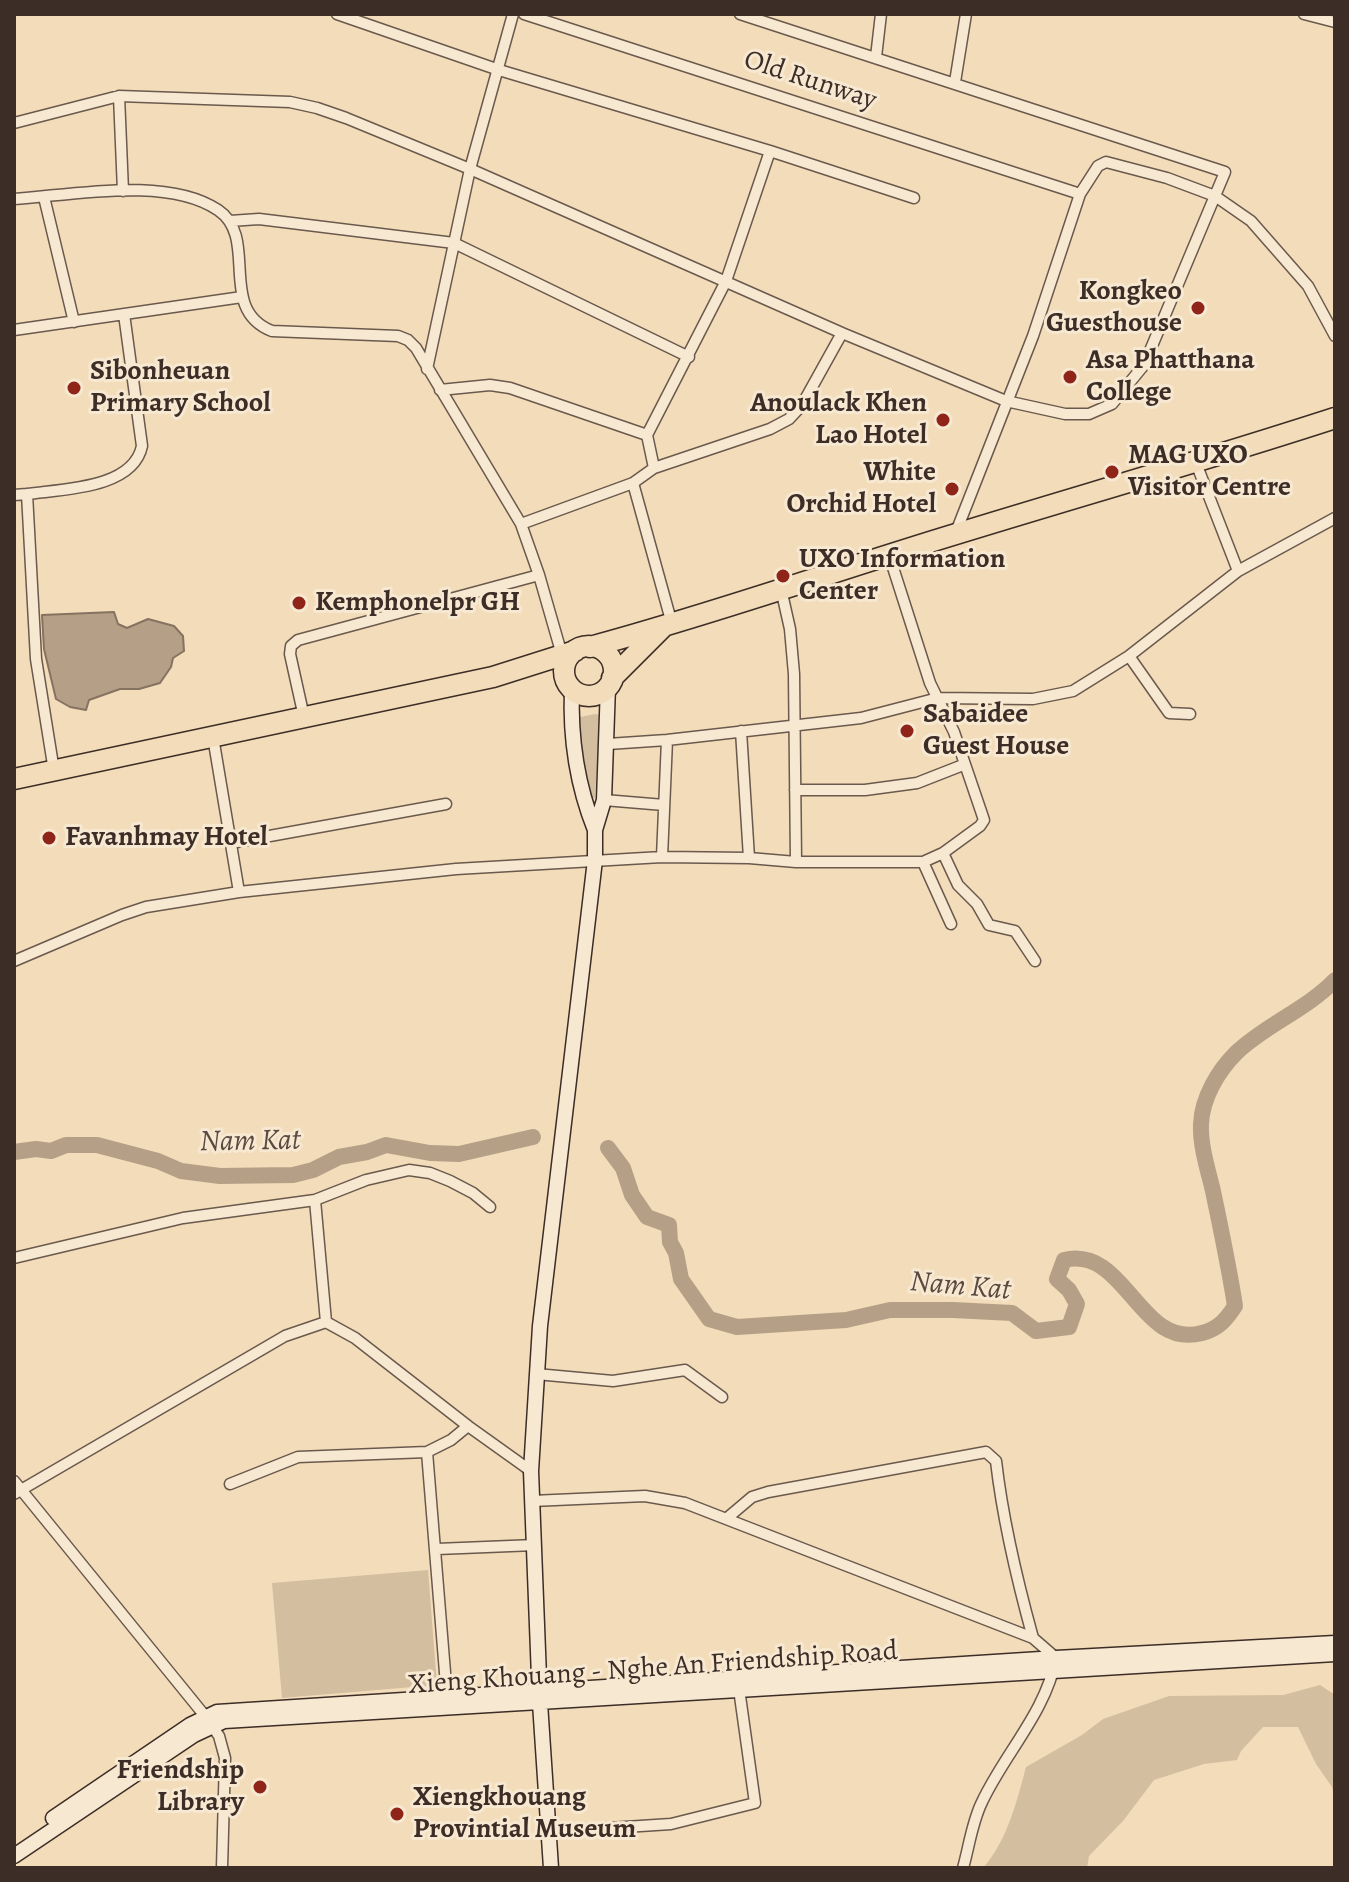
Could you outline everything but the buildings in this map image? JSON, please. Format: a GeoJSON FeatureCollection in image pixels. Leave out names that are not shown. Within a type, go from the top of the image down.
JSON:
{"type":"FeatureCollection","features":[{"type":"Feature","properties":{"kind":"highway"},"geometry":{"type":"LineString","coordinates":[[14,779],[493,677],[573,663],[668,626],[781,589],[1335,418]]}},
{"type":"Feature","properties":{"kind":"highway"},"geometry":{"type":"LineString","coordinates":[[573,663],[588,696],[599,693],[668,626]]}},
{"type":"Feature","properties":{"kind":"highway"},"geometry":{"type":"LineString","coordinates":[[573,663],[600,649],[614,665],[610,682]]}},
{"type":"Feature","properties":{"kind":"street"},"geometry":{"type":"LineString","coordinates":[[337,14],[499,70],[770,151],[914,198]]}},
{"type":"Feature","properties":{"kind":"street"},"geometry":{"type":"LineString","coordinates":[[427,369],[470,169],[513,14]]}},
{"type":"Feature","properties":{"kind":"street","name":"Old Runway"},"geometry":{"type":"LineString","coordinates":[[524,14],[1080,194]]}},
{"type":"Feature","properties":{"kind":"street"},"geometry":{"type":"LineString","coordinates":[[14,123],[119,96],[290,102],[317,108],[470,169],[842,333],[1006,401],[1065,414],[1089,414],[1112,404],[1144,365],[1225,172],[740,14]]}},
{"type":"Feature","properties":{"kind":"street"},"geometry":{"type":"LineString","coordinates":[[876,57],[881,14]]}},
{"type":"Feature","properties":{"kind":"street"},"geometry":{"type":"LineString","coordinates":[[955,82],[966,14]]}},
{"type":"Feature","properties":{"kind":"street"},"geometry":{"type":"LineString","coordinates":[[1304,14],[1335,22]]}},
{"type":"Feature","properties":{"kind":"street"},"geometry":{"type":"LineString","coordinates":[[119,96],[123,191]]}},
{"type":"Feature","properties":{"kind":"street"},"geometry":{"type":"LineString","coordinates":[[654,468],[647,435],[726,281],[770,151]]}},
{"type":"Feature","properties":{"kind":"street"},"geometry":{"type":"LineString","coordinates":[[955,534],[1033,336],[1080,194],[1098,166],[1106,162],[1167,178],[1215,196],[1251,221],[1308,286],[1335,336]]}},
{"type":"Feature","properties":{"kind":"street"},"geometry":{"type":"LineString","coordinates":[[14,199],[123,191],[184,196],[218,210],[230,221],[236,233],[242,297],[249,315],[258,325],[272,331],[398,336],[416,348],[521,524],[573,663],[571,718],[582,798],[595,830]]}},
{"type":"Feature","properties":{"kind":"street"},"geometry":{"type":"LineString","coordinates":[[44,197],[74,322]]}},
{"type":"Feature","properties":{"kind":"street"},"geometry":{"type":"LineString","coordinates":[[230,221],[259,219],[454,243],[689,357]]}},
{"type":"Feature","properties":{"kind":"street"},"geometry":{"type":"LineString","coordinates":[[14,330],[242,297]]}},
{"type":"Feature","properties":{"kind":"street"},"geometry":{"type":"LineString","coordinates":[[14,495],[94,486],[133,466],[140,457],[142,446],[124,314]]}},
{"type":"Feature","properties":{"kind":"street"},"geometry":{"type":"LineString","coordinates":[[521,524],[633,483],[654,468],[770,429],[789,419],[802,405],[842,333]]}},
{"type":"Feature","properties":{"kind":"street"},"geometry":{"type":"LineString","coordinates":[[440,390],[490,385],[510,388],[647,435]]}},
{"type":"Feature","properties":{"kind":"street"},"geometry":{"type":"LineString","coordinates":[[1196,463],[1238,571]]}},
{"type":"Feature","properties":{"kind":"street"},"geometry":{"type":"LineString","coordinates":[[633,483],[668,626]]}},
{"type":"Feature","properties":{"kind":"street"},"geometry":{"type":"LineString","coordinates":[[27,494],[36,659],[54,771]]}},
{"type":"Feature","properties":{"kind":"street"},"geometry":{"type":"LineString","coordinates":[[608,744],[861,718],[938,698],[1048,697],[1073,691],[1129,656],[1238,571],[1335,518]]}},
{"type":"Feature","properties":{"kind":"street"},"geometry":{"type":"LineString","coordinates":[[14,961],[134,911],[239,892],[456,869],[595,860],[662,857],[796,862],[923,862],[943,853],[984,820],[954,732],[930,683],[889,555]]}},
{"type":"Feature","properties":{"kind":"street"},"geometry":{"type":"LineString","coordinates":[[304,717],[290,654],[291,646],[298,640],[539,575]]}},
{"type":"Feature","properties":{"kind":"street"},"geometry":{"type":"LineString","coordinates":[[781,589],[790,629],[794,674],[796,862]]}},
{"type":"Feature","properties":{"kind":"street"},"geometry":{"type":"LineString","coordinates":[[1129,656],[1169,713],[1190,714]]}},
{"type":"Feature","properties":{"kind":"street"},"geometry":{"type":"LineString","coordinates":[[551,1868],[540,1698],[531,1471],[536,1374],[595,860],[595,830],[604,800],[610,682]]}},
{"type":"Feature","properties":{"kind":"street"},"geometry":{"type":"LineString","coordinates":[[741,731],[749,858]]}},
{"type":"Feature","properties":{"kind":"street"},"geometry":{"type":"LineString","coordinates":[[213,737],[239,892]]}},
{"type":"Feature","properties":{"kind":"street"},"geometry":{"type":"LineString","coordinates":[[662,857],[667,740]]}},
{"type":"Feature","properties":{"kind":"street"},"geometry":{"type":"LineString","coordinates":[[795,790],[865,790],[917,783],[963,765]]}},
{"type":"Feature","properties":{"kind":"street"},"geometry":{"type":"LineString","coordinates":[[604,800],[664,805]]}},
{"type":"Feature","properties":{"kind":"street"},"geometry":{"type":"LineString","coordinates":[[231,843],[446,804]]}},
{"type":"Feature","properties":{"kind":"street"},"geometry":{"type":"LineString","coordinates":[[943,853],[958,885],[977,904],[989,925],[1015,931],[1035,961]]}},
{"type":"Feature","properties":{"kind":"street"},"geometry":{"type":"LineString","coordinates":[[923,862],[951,924]]}},
{"type":"Feature","properties":{"kind":"street"},"geometry":{"type":"LineString","coordinates":[[14,1258],[183,1218],[315,1200],[366,1180],[409,1170],[430,1173],[450,1181],[473,1193],[490,1207]]}},
{"type":"Feature","properties":{"kind":"street"},"geometry":{"type":"LineString","coordinates":[[315,1200],[326,1322]]}},
{"type":"Feature","properties":{"kind":"street"},"geometry":{"type":"LineString","coordinates":[[222,1868],[225,1758],[219,1736],[16,1489],[285,1336],[326,1322],[355,1338],[531,1471]]}},
{"type":"Feature","properties":{"kind":"street"},"geometry":{"type":"LineString","coordinates":[[536,1374],[613,1381],[685,1370],[722,1397]]}},
{"type":"Feature","properties":{"kind":"street"},"geometry":{"type":"LineString","coordinates":[[230,1484],[298,1457],[427,1452],[451,1440],[468,1426]]}},
{"type":"Feature","properties":{"kind":"street"},"geometry":{"type":"LineString","coordinates":[[427,1452],[447,1697]]}},
{"type":"Feature","properties":{"kind":"street"},"geometry":{"type":"LineString","coordinates":[[726,1519],[752,1497],[768,1492],[986,1452],[996,1461],[1008,1543],[1033,1638],[1055,1664],[1046,1695],[980,1805],[963,1868]]}},
{"type":"Feature","properties":{"kind":"street"},"geometry":{"type":"LineString","coordinates":[[532,1501],[645,1496],[685,1503],[1033,1638]]}},
{"type":"Feature","properties":{"kind":"street"},"geometry":{"type":"LineString","coordinates":[[437,1549],[535,1545]]}},
{"type":"Feature","properties":{"kind":"street","name":"Xieng Khouang - Nghe An Friendship Road"},"geometry":{"type":"LineString","coordinates":[[14,1845],[226,1711],[447,1697],[540,1698],[739,1689],[1335,1643]]}},
{"type":"Feature","properties":{"kind":"street","name":"Xieng Khouang - Nghe An Friendship Road"},"geometry":{"type":"LineString","coordinates":[[14,1856],[208,1720],[1055,1664],[1335,1654]]}},
{"type":"Feature","properties":{"kind":"street"},"geometry":{"type":"LineString","coordinates":[[548,1832],[671,1824],[755,1803],[739,1689]]}},
{"type":"Feature","properties":{"kind":"shaded area"},"geometry":{"type":"Polygon","coordinates":[[[114,612],[118,624],[127,628],[148,619],[174,626],[183,636],[184,651],[173,658],[160,683],[139,689],[120,689],[89,700],[86,710],[70,707],[56,699],[44,649],[42,615],[114,612]]]}},
{"type":"Feature","properties":{"kind":"shaded area"},"geometry":{"type":"Polygon","coordinates":[[[600,715],[595,798],[590,798],[574,724],[575,718],[600,715]]]}},
{"type":"Feature","properties":{"kind":"shaded area"},"geometry":{"type":"Polygon","coordinates":[[[428,1570],[437,1685],[282,1698],[272,1583],[428,1570]]]}},
{"type":"Feature","properties":{"kind":"shaded area"},"geometry":{"type":"Polygon","coordinates":[[[1320,1685],[1335,1695],[1335,1799],[1332,1787],[1316,1764],[1298,1727],[1263,1727],[1241,1751],[1237,1760],[1204,1764],[1154,1780],[1123,1821],[1089,1856],[1087,1868],[983,1868],[1005,1833],[1026,1767],[1082,1735],[1103,1719],[1169,1696],[1283,1695],[1320,1685]]]}},
{"type":"Feature","properties":{"kind":"waterway","name":"Nam Kat"},"geometry":{"type":"LineString","coordinates":[[608,1148],[623,1168],[632,1195],[647,1217],[669,1225],[670,1242],[676,1253],[681,1279],[709,1319],[737,1327],[846,1320],[890,1310],[953,1310],[1012,1313],[1036,1331],[1069,1327],[1077,1304],[1069,1290],[1057,1279],[1064,1260],[1085,1260],[1103,1267],[1163,1327],[1181,1334],[1202,1333],[1221,1323],[1235,1306],[1202,1141],[1202,1114],[1208,1095],[1223,1068],[1247,1043],[1324,991],[1335,980]]}},
{"type":"Feature","properties":{"kind":"waterway","name":"Nam Kat"},"geometry":{"type":"LineString","coordinates":[[14,1152],[36,1149],[51,1151],[66,1145],[97,1145],[158,1161],[181,1171],[220,1176],[293,1175],[313,1170],[339,1157],[386,1145],[430,1153],[459,1154],[533,1137]]}},
{"type":"Feature","properties":{"kind":"place","name":"Kongkeo Guesthouse"},"geometry":{"type":"Point","coordinates":[1198,308]}},
{"type":"Feature","properties":{"kind":"place","name":"Asa Phatthana College"},"geometry":{"type":"Point","coordinates":[1070,377]}},
{"type":"Feature","properties":{"kind":"place","name":"Sibonheuan Primary School"},"geometry":{"type":"Point","coordinates":[74,388]}},
{"type":"Feature","properties":{"kind":"place","name":"Anoulack Khen Lao Hotel"},"geometry":{"type":"Point","coordinates":[943,420]}},
{"type":"Feature","properties":{"kind":"place","name":"MAG UXO Visitor Centre"},"geometry":{"type":"Point","coordinates":[1112,472]}},
{"type":"Feature","properties":{"kind":"place","name":"White Orchid Hotel"},"geometry":{"type":"Point","coordinates":[952,489]}},
{"type":"Feature","properties":{"kind":"place","name":"UXO Information Center"},"geometry":{"type":"Point","coordinates":[783,576]}},
{"type":"Feature","properties":{"kind":"place","name":"Kemphonelpr GH"},"geometry":{"type":"Point","coordinates":[299,603]}},
{"type":"Feature","properties":{"kind":"place","name":"Sabaidee Guest House"},"geometry":{"type":"Point","coordinates":[907,731]}},
{"type":"Feature","properties":{"kind":"place","name":"Favanhmay Hotel"},"geometry":{"type":"Point","coordinates":[49,838]}},
{"type":"Feature","properties":{"kind":"place","name":"Friendship Library"},"geometry":{"type":"Point","coordinates":[260,1787]}},
{"type":"Feature","properties":{"kind":"place","name":"Xiengkhouang Provintial Museum"},"geometry":{"type":"Point","coordinates":[397,1814]}}]}
